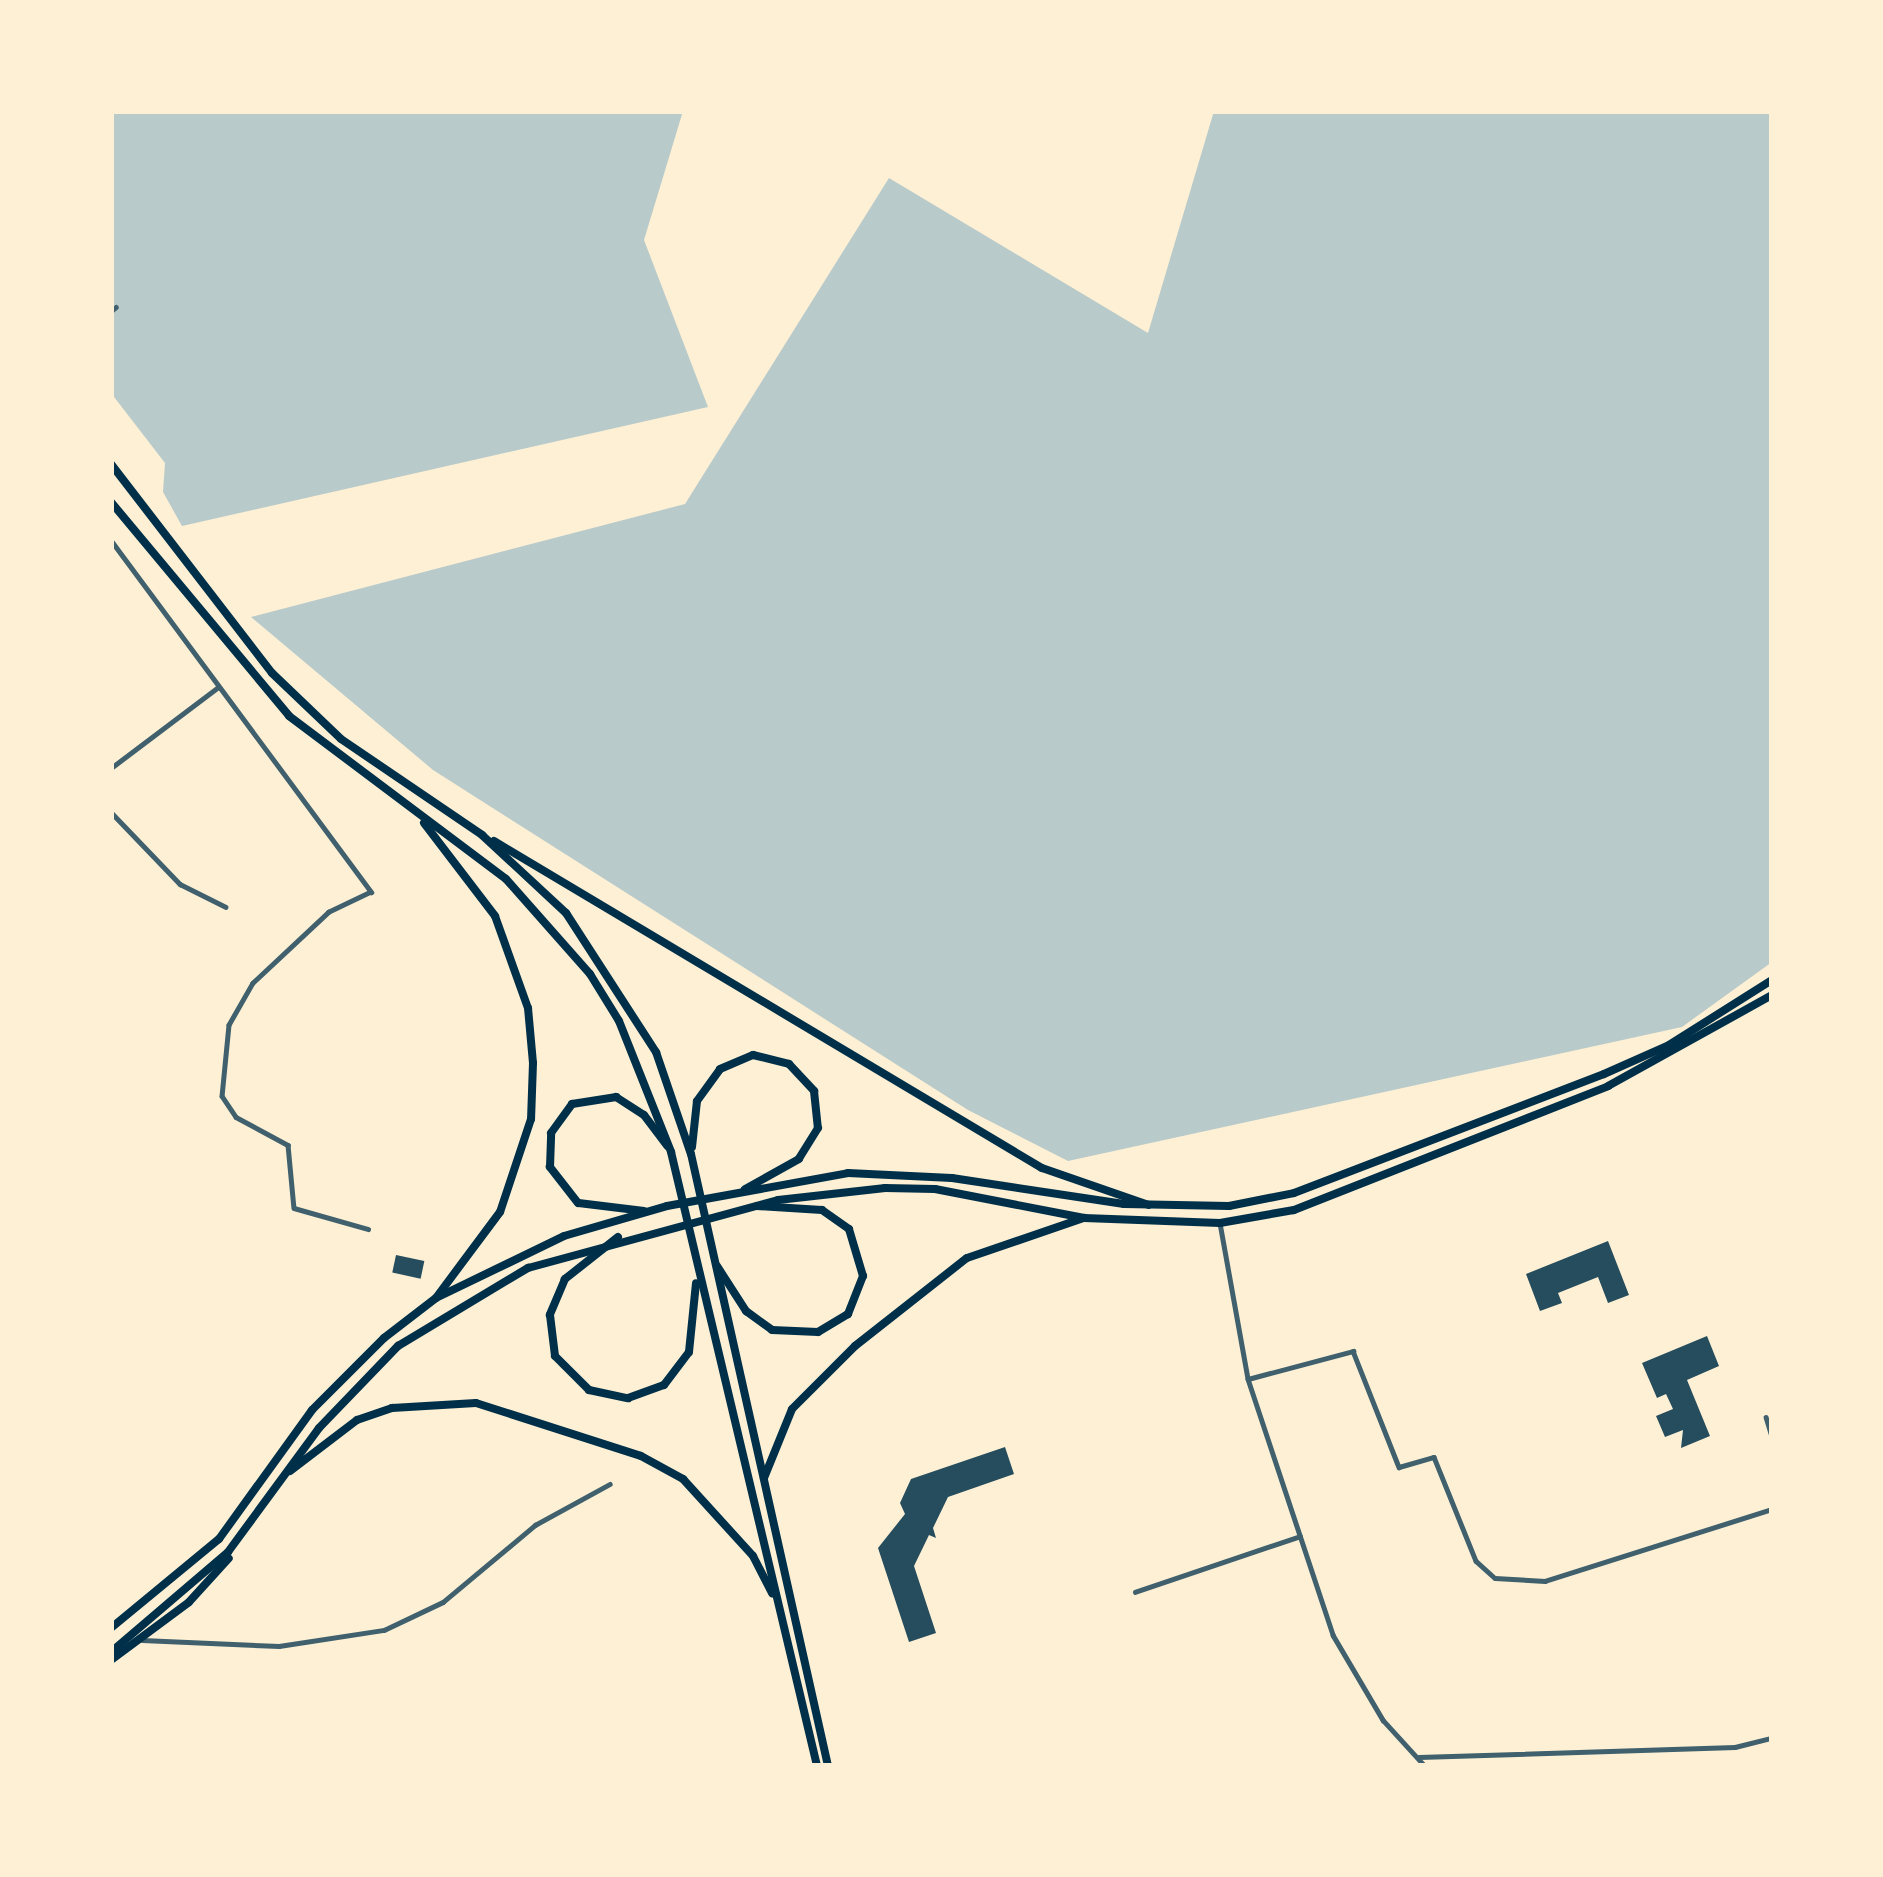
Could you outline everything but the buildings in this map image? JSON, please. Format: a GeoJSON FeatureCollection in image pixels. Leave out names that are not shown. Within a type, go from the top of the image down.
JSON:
{"type":"FeatureCollection","features":[{"type":"Feature","properties":{"kind":"main road"},"geometry":{"type":"LineString","coordinates":[[111,464],[272,673],[341,739],[482,835],[1042,1168],[1149,1204]]}},
{"type":"Feature","properties":{"kind":"main road"},"geometry":{"type":"LineString","coordinates":[[111,502],[260,686],[330,752],[506,879],[590,974],[640,1058],[671,1152],[729,1413],[817,1766]]}},
{"type":"Feature","properties":{"kind":"main road"},"geometry":{"type":"LineString","coordinates":[[416,814],[495,916],[528,1008],[533,1063],[531,1119],[500,1212],[436,1298]]}},
{"type":"Feature","properties":{"kind":"main road"},"geometry":{"type":"LineString","coordinates":[[482,835],[566,913],[605,964],[656,1052],[691,1154],[828,1766]]}},
{"type":"Feature","properties":{"kind":"main road"},"geometry":{"type":"LineString","coordinates":[[111,1628],[219,1539],[344,1376],[436,1298],[520,1254],[667,1205],[848,1173],[1149,1204],[1228,1206],[1369,1171],[1669,1045],[1772,980]]}},
{"type":"Feature","properties":{"kind":"main road"},"geometry":{"type":"LineString","coordinates":[[111,1654],[142,1640],[216,1575],[351,1392],[453,1308],[527,1268],[618,1237],[811,1194],[935,1189],[1084,1218],[1220,1223],[1315,1204],[1497,1134],[1662,1061],[1772,995]]}},
{"type":"Feature","properties":{"kind":"main road"},"geometry":{"type":"LineString","coordinates":[[691,1154],[697,1101],[720,1069],[753,1055],[789,1064],[814,1091],[818,1129],[799,1160],[745,1189]]}},
{"type":"Feature","properties":{"kind":"main road"},"geometry":{"type":"LineString","coordinates":[[644,1211],[578,1203],[550,1167],[551,1133],[572,1104],[616,1097],[644,1115],[671,1152]]}},
{"type":"Feature","properties":{"kind":"main road"},"geometry":{"type":"LineString","coordinates":[[713,1260],[746,1311],[772,1330],[818,1332],[848,1314],[863,1276],[849,1229],[822,1210],[757,1206]]}},
{"type":"Feature","properties":{"kind":"main road"},"geometry":{"type":"LineString","coordinates":[[763,1480],[792,1409],[855,1346],[967,1258],[1084,1218]]}},
{"type":"Feature","properties":{"kind":"main road"},"geometry":{"type":"LineString","coordinates":[[618,1237],[565,1279],[550,1315],[555,1356],[589,1390],[646,1394],[678,1371],[694,1327],[696,1267]]}},
{"type":"Feature","properties":{"kind":"main road"},"geometry":{"type":"LineString","coordinates":[[290,1471],[357,1420],[434,1402],[476,1403],[625,1450],[683,1479],[753,1556],[778,1605]]}},
{"type":"Feature","properties":{"kind":"main road"},"geometry":{"type":"LineString","coordinates":[[111,1654],[203,1578],[261,1513]]}},
{"type":"Feature","properties":{"kind":"street"},"geometry":{"type":"LineString","coordinates":[[111,540],[371,892],[328,912],[253,983],[229,1025],[222,1096],[236,1117],[288,1145],[294,1208],[368,1229]]}},
{"type":"Feature","properties":{"kind":"street"},"geometry":{"type":"LineString","coordinates":[[111,768],[217,688]]}},
{"type":"Feature","properties":{"kind":"street"},"geometry":{"type":"LineString","coordinates":[[111,812],[180,884],[226,907]]}},
{"type":"Feature","properties":{"kind":"street"},"geometry":{"type":"LineString","coordinates":[[1772,1146],[1772,1170]]}},
{"type":"Feature","properties":{"kind":"street"},"geometry":{"type":"LineString","coordinates":[[1220,1223],[1248,1379],[1346,1665],[1425,1766]]}},
{"type":"Feature","properties":{"kind":"street"},"geometry":{"type":"LineString","coordinates":[[1248,1379],[1353,1351],[1399,1467],[1434,1456],[1476,1561],[1496,1578],[1545,1581],[1772,1509]]}},
{"type":"Feature","properties":{"kind":"street"},"geometry":{"type":"LineString","coordinates":[[1766,1417],[1772,1436]]}},
{"type":"Feature","properties":{"kind":"street"},"geometry":{"type":"LineString","coordinates":[[142,1640],[279,1646],[384,1630],[443,1602],[535,1525],[610,1484]]}},
{"type":"Feature","properties":{"kind":"street"},"geometry":{"type":"LineString","coordinates":[[1135,1592],[1301,1536]]}},
{"type":"Feature","properties":{"kind":"street"},"geometry":{"type":"LineString","coordinates":[[1418,1757],[1736,1747],[1772,1738]]}},
{"type":"Feature","properties":{"kind":"shaded area"},"geometry":{"type":"Polygon","coordinates":[[[111,111],[683,111],[644,240],[708,407],[182,526],[163,492],[165,463],[111,393],[111,111]]]}},
{"type":"Feature","properties":{"kind":"shaded area"},"geometry":{"type":"Polygon","coordinates":[[[1214,111],[1772,111],[1772,962],[1682,1027],[1068,1161],[968,1110],[433,770],[251,617],[685,504],[889,178],[1148,333],[1214,111]]]}}]}
